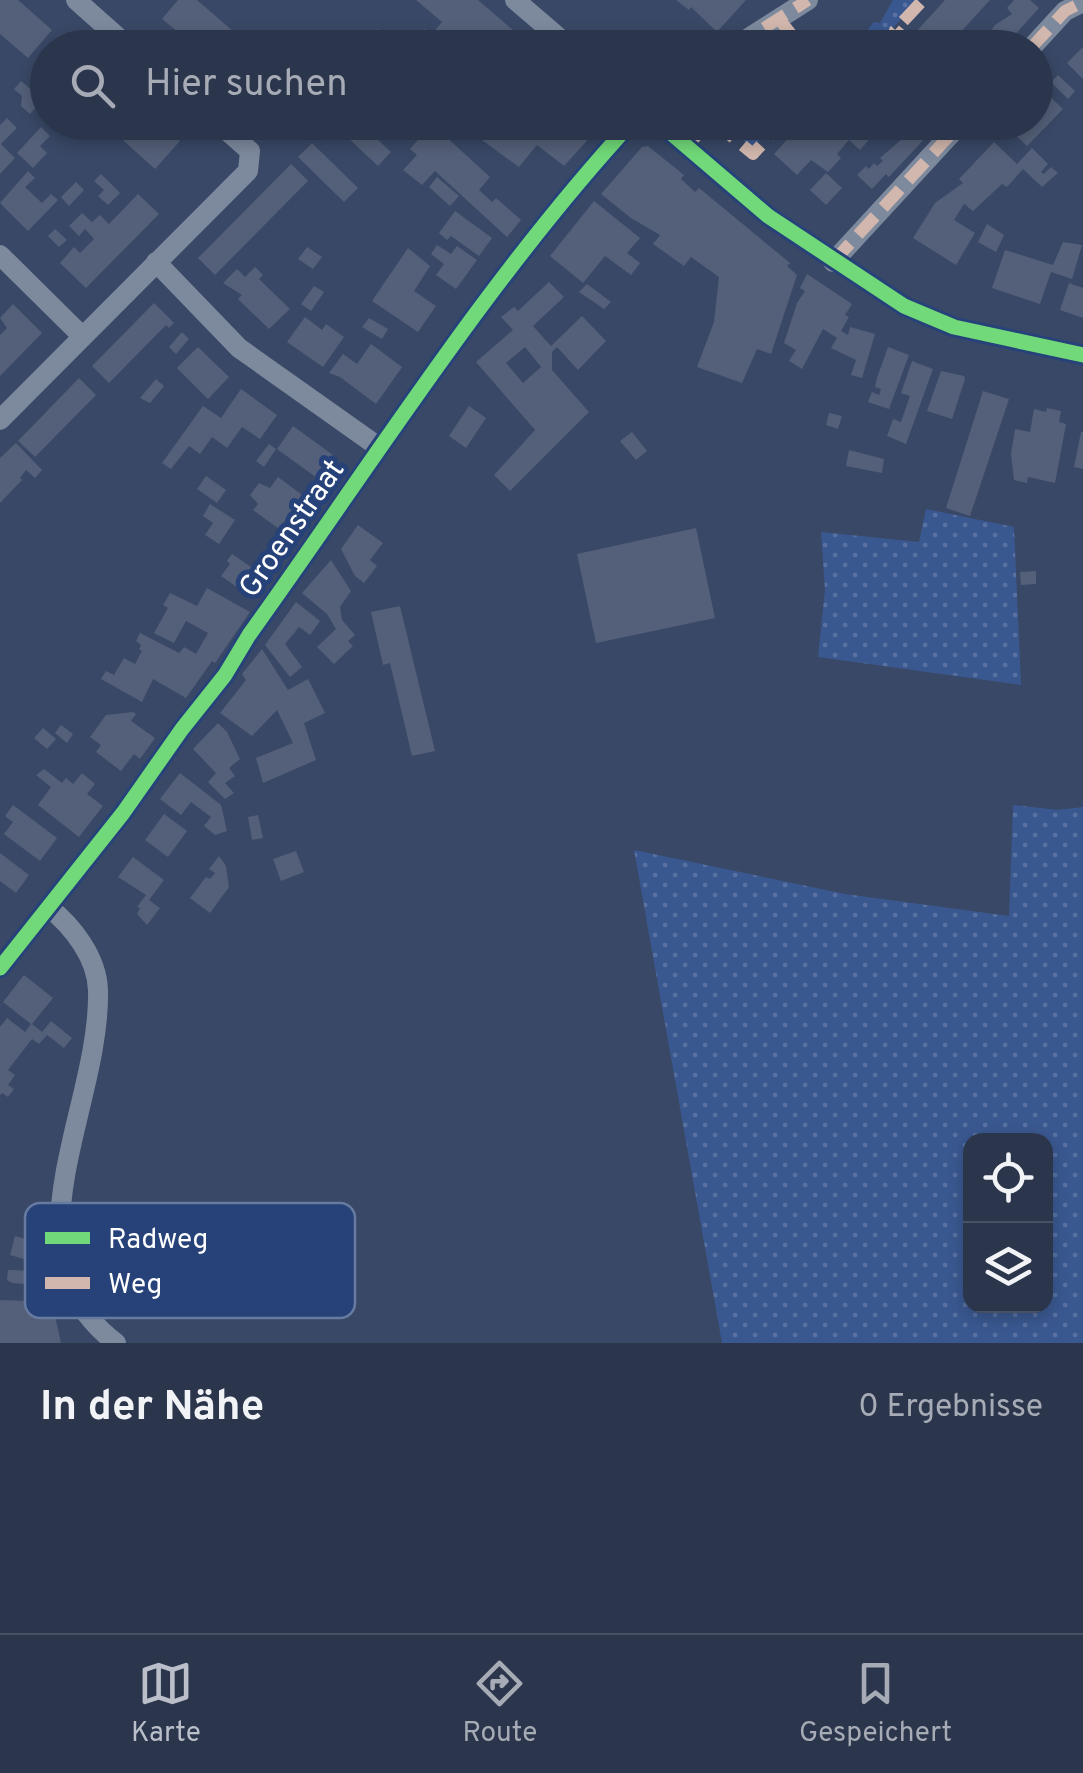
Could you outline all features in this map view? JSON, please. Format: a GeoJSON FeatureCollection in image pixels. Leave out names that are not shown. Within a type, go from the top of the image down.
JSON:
{"type":"FeatureCollection","features":[{"type":"Feature","properties":{"kind":"street"},"geometry":{"type":"LineString","coordinates":[[76,0],[110,30]]}},
{"type":"Feature","properties":{"kind":"street"},"geometry":{"type":"LineString","coordinates":[[516,0],[550,30]]}},
{"type":"Feature","properties":{"kind":"street"},"geometry":{"type":"LineString","coordinates":[[760,30],[808,0]]}},
{"type":"Feature","properties":{"kind":"street"},"geometry":{"type":"LineString","coordinates":[[1048,30],[1064,12],[1082,1]]}},
{"type":"Feature","properties":{"kind":"street"},"geometry":{"type":"LineString","coordinates":[[0,420],[248,171],[250,151],[237,140]]}},
{"type":"Feature","properties":{"kind":"street","name":"Groenstraat"},"geometry":{"type":"LineString","coordinates":[[0,968],[225,675],[518,255],[616,140]]}},
{"type":"Feature","properties":{"kind":"street"},"geometry":{"type":"LineString","coordinates":[[679,140],[768,216],[904,306],[954,327],[1083,355]]}},
{"type":"Feature","properties":{"kind":"street"},"geometry":{"type":"LineString","coordinates":[[833,262],[945,140]]}},
{"type":"Feature","properties":{"kind":"street"},"geometry":{"type":"LineString","coordinates":[[0,255],[82,336]]}},
{"type":"Feature","properties":{"kind":"street"},"geometry":{"type":"LineString","coordinates":[[156,262],[239,348],[380,448]]}},
{"type":"Feature","properties":{"kind":"street"},"geometry":{"type":"LineString","coordinates":[[48,907],[80,942],[96,976],[98,991],[92,1041],[51,1203]]}},
{"type":"Feature","properties":{"kind":"street"},"geometry":{"type":"LineString","coordinates":[[84,1318],[116,1343]]}},
{"type":"Feature","properties":{"kind":"shaded area"},"geometry":{"type":"Polygon","coordinates":[[[893,0],[919,0],[891,30],[868,30],[874,22],[880,23],[893,0]]]}},
{"type":"Feature","properties":{"kind":"shaded area"},"geometry":{"type":"Polygon","coordinates":[[[743,140],[760,140],[753,148],[743,140]]]}},
{"type":"Feature","properties":{"kind":"shaded area"},"geometry":{"type":"Polygon","coordinates":[[[926,509],[1014,527],[1021,685],[818,657],[825,590],[821,532],[919,542],[926,509]]]}},
{"type":"Feature","properties":{"kind":"shaded area"},"geometry":{"type":"Polygon","coordinates":[[[1013,805],[1058,810],[1083,807],[1083,1343],[722,1343],[634,850],[845,894],[1009,916],[1013,805]]]}},
{"type":"Feature","properties":{"kind":"building"},"geometry":{"type":"Polygon","coordinates":[[[0,0],[18,0],[52,30],[30,30],[28,58],[0,34],[0,0]]]}},
{"type":"Feature","properties":{"kind":"building"},"geometry":{"type":"Polygon","coordinates":[[[178,0],[197,0],[232,30],[176,30],[162,19],[178,0]]]}},
{"type":"Feature","properties":{"kind":"building"},"geometry":{"type":"Polygon","coordinates":[[[416,0],[478,0],[513,30],[435,30],[442,22],[416,0]]]}},
{"type":"Feature","properties":{"kind":"building"},"geometry":{"type":"Polygon","coordinates":[[[676,0],[746,0],[719,30],[691,7],[689,10],[676,0]]]}},
{"type":"Feature","properties":{"kind":"building"},"geometry":{"type":"Polygon","coordinates":[[[945,0],[990,0],[962,30],[918,30],[945,0]]]}},
{"type":"Feature","properties":{"kind":"building"},"geometry":{"type":"Polygon","coordinates":[[[1014,0],[1030,0],[1039,8],[1019,30],[992,30],[1012,14],[1007,8],[1014,0]]]}},
{"type":"Feature","properties":{"kind":"building"},"geometry":{"type":"Polygon","coordinates":[[[1083,47],[1083,79],[1067,63],[1083,47]]]}},
{"type":"Feature","properties":{"kind":"building"},"geometry":{"type":"Polygon","coordinates":[[[1058,75],[1075,91],[1068,99],[1053,80],[1058,75]]]}},
{"type":"Feature","properties":{"kind":"building"},"geometry":{"type":"Polygon","coordinates":[[[21,81],[30,89],[30,114],[21,106],[22,96],[14,89],[21,81]]]}},
{"type":"Feature","properties":{"kind":"building"},"geometry":{"type":"Polygon","coordinates":[[[1053,100],[1063,109],[1053,119],[1053,100]]]}},
{"type":"Feature","properties":{"kind":"building"},"geometry":{"type":"Polygon","coordinates":[[[7,118],[17,128],[1,144],[15,158],[0,174],[0,125],[7,118]]]}},
{"type":"Feature","properties":{"kind":"building"},"geometry":{"type":"Polygon","coordinates":[[[30,139],[46,140],[40,146],[47,153],[33,168],[17,153],[30,139]]]}},
{"type":"Feature","properties":{"kind":"building"},"geometry":{"type":"Polygon","coordinates":[[[123,140],[180,141],[155,169],[123,140]]]}},
{"type":"Feature","properties":{"kind":"building"},"geometry":{"type":"Polygon","coordinates":[[[350,140],[378,140],[391,152],[378,166],[350,140]]]}},
{"type":"Feature","properties":{"kind":"building"},"geometry":{"type":"Polygon","coordinates":[[[418,140],[450,140],[490,177],[479,190],[492,202],[496,198],[521,220],[507,237],[435,171],[422,185],[403,170],[417,155],[410,149],[418,140]]]}},
{"type":"Feature","properties":{"kind":"building"},"geometry":{"type":"Polygon","coordinates":[[[482,140],[588,140],[564,166],[537,145],[519,167],[482,140]]]}},
{"type":"Feature","properties":{"kind":"building"},"geometry":{"type":"Polygon","coordinates":[[[787,140],[849,140],[837,154],[841,158],[828,172],[811,160],[797,175],[774,154],[787,140]]]}},
{"type":"Feature","properties":{"kind":"building"},"geometry":{"type":"Polygon","coordinates":[[[849,140],[869,140],[860,150],[849,140]]]}},
{"type":"Feature","properties":{"kind":"building"},"geometry":{"type":"Polygon","coordinates":[[[901,140],[923,140],[889,177],[886,174],[872,189],[857,175],[866,166],[877,166],[883,161],[880,158],[901,140]]]}},
{"type":"Feature","properties":{"kind":"building"},"geometry":{"type":"Polygon","coordinates":[[[994,142],[1017,164],[1032,148],[1048,164],[1041,172],[1044,174],[1051,167],[1058,173],[1042,187],[1023,169],[1007,187],[1002,184],[973,211],[964,204],[954,220],[975,233],[956,265],[913,238],[935,203],[963,183],[959,179],[994,142]]]}},
{"type":"Feature","properties":{"kind":"building"},"geometry":{"type":"Polygon","coordinates":[[[312,143],[358,188],[344,202],[298,157],[312,143]]]}},
{"type":"Feature","properties":{"kind":"building"},"geometry":{"type":"Polygon","coordinates":[[[648,146],[684,175],[681,179],[695,192],[699,188],[790,263],[787,266],[797,275],[771,354],[757,349],[742,383],[697,367],[714,322],[719,277],[691,257],[684,266],[653,244],[660,235],[601,194],[642,147],[648,146]]]}},
{"type":"Feature","properties":{"kind":"building"},"geometry":{"type":"Polygon","coordinates":[[[291,164],[308,181],[215,275],[198,258],[291,164]]]}},
{"type":"Feature","properties":{"kind":"building"},"geometry":{"type":"Polygon","coordinates":[[[28,171],[35,178],[25,187],[42,203],[51,194],[58,200],[28,231],[0,203],[28,171]]]}},
{"type":"Feature","properties":{"kind":"building"},"geometry":{"type":"Polygon","coordinates":[[[826,173],[842,188],[826,205],[810,190],[826,173]]]}},
{"type":"Feature","properties":{"kind":"building"},"geometry":{"type":"Polygon","coordinates":[[[101,174],[120,193],[108,205],[98,196],[104,190],[94,181],[101,174]]]}},
{"type":"Feature","properties":{"kind":"building"},"geometry":{"type":"Polygon","coordinates":[[[437,177],[459,196],[450,206],[429,187],[437,177]]]}},
{"type":"Feature","properties":{"kind":"building"},"geometry":{"type":"Polygon","coordinates":[[[76,182],[84,190],[69,206],[61,197],[76,182]]]}},
{"type":"Feature","properties":{"kind":"building"},"geometry":{"type":"Polygon","coordinates":[[[138,194],[159,214],[86,288],[60,263],[74,247],[80,253],[94,239],[85,229],[79,236],[69,226],[82,213],[92,222],[100,215],[109,224],[138,194]]]}},
{"type":"Feature","properties":{"kind":"building"},"geometry":{"type":"Polygon","coordinates":[[[594,201],[640,238],[627,253],[640,263],[631,275],[605,256],[583,283],[550,256],[594,201]]]}},
{"type":"Feature","properties":{"kind":"building"},"geometry":{"type":"Polygon","coordinates":[[[455,211],[492,238],[479,256],[451,236],[447,240],[439,233],[455,211]]]}},
{"type":"Feature","properties":{"kind":"building"},"geometry":{"type":"Polygon","coordinates":[[[987,224],[1004,235],[996,252],[978,242],[987,224]]]}},
{"type":"Feature","properties":{"kind":"building"},"geometry":{"type":"Polygon","coordinates":[[[55,229],[67,240],[59,247],[48,236],[55,229]]]}},
{"type":"Feature","properties":{"kind":"building"},"geometry":{"type":"Polygon","coordinates":[[[1063,242],[1082,245],[1072,279],[1051,272],[1040,304],[992,288],[1005,250],[1053,265],[1063,242]]]}},
{"type":"Feature","properties":{"kind":"building"},"geometry":{"type":"Polygon","coordinates":[[[437,245],[451,254],[457,246],[477,260],[456,289],[436,275],[444,264],[431,254],[437,245]]]}},
{"type":"Feature","properties":{"kind":"building"},"geometry":{"type":"Polygon","coordinates":[[[307,247],[322,257],[313,269],[298,259],[307,247]]]}},
{"type":"Feature","properties":{"kind":"building"},"geometry":{"type":"Polygon","coordinates":[[[408,248],[430,266],[414,291],[436,306],[418,332],[372,301],[408,248]]]}},
{"type":"Feature","properties":{"kind":"building"},"geometry":{"type":"Polygon","coordinates":[[[255,267],[263,275],[259,279],[290,309],[269,329],[238,299],[242,295],[223,283],[237,269],[245,277],[255,267]]]}},
{"type":"Feature","properties":{"kind":"building"},"geometry":{"type":"Polygon","coordinates":[[[807,274],[852,304],[841,331],[848,335],[850,327],[875,334],[862,378],[851,375],[856,360],[831,348],[837,338],[823,329],[802,369],[789,361],[796,350],[784,343],[805,291],[800,288],[807,274]]]}},
{"type":"Feature","properties":{"kind":"building"},"geometry":{"type":"Polygon","coordinates":[[[549,282],[564,297],[533,326],[551,346],[582,316],[606,341],[578,370],[557,347],[552,352],[552,370],[589,412],[510,491],[494,475],[535,430],[476,362],[513,330],[501,317],[514,307],[518,311],[549,282]],[[525,347],[506,363],[523,383],[541,367],[525,347]]]}},
{"type":"Feature","properties":{"kind":"building"},"geometry":{"type":"Polygon","coordinates":[[[1069,283],[1083,288],[1083,318],[1060,310],[1069,283]]]}},
{"type":"Feature","properties":{"kind":"building"},"geometry":{"type":"Polygon","coordinates":[[[587,284],[611,302],[604,309],[579,292],[587,284]]]}},
{"type":"Feature","properties":{"kind":"building"},"geometry":{"type":"Polygon","coordinates":[[[314,286],[324,292],[311,311],[301,304],[314,286]]]}},
{"type":"Feature","properties":{"kind":"building"},"geometry":{"type":"Polygon","coordinates":[[[154,303],[174,323],[169,328],[166,325],[109,383],[92,366],[154,303]]]}},
{"type":"Feature","properties":{"kind":"building"},"geometry":{"type":"Polygon","coordinates":[[[13,304],[42,333],[0,376],[0,335],[7,328],[0,318],[13,304]]]}},
{"type":"Feature","properties":{"kind":"building"},"geometry":{"type":"Polygon","coordinates":[[[305,317],[322,330],[326,324],[344,337],[323,367],[287,342],[305,317]]]}},
{"type":"Feature","properties":{"kind":"building"},"geometry":{"type":"Polygon","coordinates":[[[369,318],[388,329],[382,339],[362,327],[369,318]]]}},
{"type":"Feature","properties":{"kind":"building"},"geometry":{"type":"Polygon","coordinates":[[[182,332],[189,339],[176,354],[169,347],[182,332]]]}},
{"type":"Feature","properties":{"kind":"building"},"geometry":{"type":"Polygon","coordinates":[[[371,344],[402,367],[376,404],[329,373],[343,354],[357,364],[371,344]]]}},
{"type":"Feature","properties":{"kind":"building"},"geometry":{"type":"Polygon","coordinates":[[[198,347],[229,377],[208,399],[177,368],[198,347]]]}},
{"type":"Feature","properties":{"kind":"building"},"geometry":{"type":"Polygon","coordinates":[[[888,347],[909,355],[889,409],[868,402],[872,392],[879,395],[881,389],[875,387],[888,347]]]}},
{"type":"Feature","properties":{"kind":"building"},"geometry":{"type":"Polygon","coordinates":[[[912,361],[933,369],[906,444],[887,436],[893,419],[901,422],[910,396],[901,393],[912,361]]]}},
{"type":"Feature","properties":{"kind":"building"},"geometry":{"type":"Polygon","coordinates":[[[941,371],[965,379],[952,419],[927,411],[941,371]]]}},
{"type":"Feature","properties":{"kind":"building"},"geometry":{"type":"Polygon","coordinates":[[[79,378],[96,395],[35,457],[18,441],[79,378]]]}},
{"type":"Feature","properties":{"kind":"building"},"geometry":{"type":"Polygon","coordinates":[[[156,379],[164,386],[150,403],[140,398],[156,379]]]}},
{"type":"Feature","properties":{"kind":"building"},"geometry":{"type":"Polygon","coordinates":[[[241,389],[277,415],[260,439],[242,427],[227,448],[212,437],[200,454],[189,446],[171,469],[162,463],[203,406],[221,418],[241,389]]]}},
{"type":"Feature","properties":{"kind":"building"},"geometry":{"type":"Polygon","coordinates":[[[983,391],[1009,399],[970,516],[946,508],[983,391]]]}},
{"type":"Feature","properties":{"kind":"building"},"geometry":{"type":"Polygon","coordinates":[[[469,406],[486,418],[466,448],[449,436],[469,406]]]}},
{"type":"Feature","properties":{"kind":"building"},"geometry":{"type":"Polygon","coordinates":[[[1047,408],[1061,411],[1059,422],[1066,424],[1055,483],[1028,477],[1027,483],[1014,480],[1011,454],[1015,429],[1030,432],[1034,409],[1046,412],[1047,408]]]}},
{"type":"Feature","properties":{"kind":"building"},"geometry":{"type":"Polygon","coordinates":[[[829,413],[842,416],[838,429],[826,425],[829,413]]]}},
{"type":"Feature","properties":{"kind":"building"},"geometry":{"type":"Polygon","coordinates":[[[293,426],[333,455],[317,478],[277,449],[293,426]]]}},
{"type":"Feature","properties":{"kind":"building"},"geometry":{"type":"Polygon","coordinates":[[[632,432],[647,451],[636,460],[620,441],[632,432]]]}},
{"type":"Feature","properties":{"kind":"building"},"geometry":{"type":"Polygon","coordinates":[[[1083,432],[1083,469],[1074,467],[1083,432]]]}},
{"type":"Feature","properties":{"kind":"building"},"geometry":{"type":"Polygon","coordinates":[[[16,443],[42,470],[35,478],[26,470],[22,480],[0,503],[0,458],[16,443]]]}},
{"type":"Feature","properties":{"kind":"building"},"geometry":{"type":"Polygon","coordinates":[[[269,444],[276,449],[264,467],[256,461],[269,444]]]}},
{"type":"Feature","properties":{"kind":"building"},"geometry":{"type":"Polygon","coordinates":[[[849,450],[884,459],[882,473],[846,466],[849,450]]]}},
{"type":"Feature","properties":{"kind":"building"},"geometry":{"type":"Polygon","coordinates":[[[206,476],[226,490],[217,503],[197,489],[206,476]]]}},
{"type":"Feature","properties":{"kind":"building"},"geometry":{"type":"Polygon","coordinates":[[[278,477],[309,500],[299,513],[293,509],[279,529],[253,510],[258,504],[250,495],[259,483],[270,488],[278,477]]]}},
{"type":"Feature","properties":{"kind":"building"},"geometry":{"type":"Polygon","coordinates":[[[210,504],[235,520],[219,544],[205,535],[213,523],[203,516],[210,504]]]}},
{"type":"Feature","properties":{"kind":"building"},"geometry":{"type":"Polygon","coordinates":[[[358,525],[383,543],[370,560],[377,566],[364,583],[355,576],[341,549],[358,525]]]}},
{"type":"Feature","properties":{"kind":"building"},"geometry":{"type":"Polygon","coordinates":[[[696,528],[715,618],[596,643],[577,554],[696,528]]]}},
{"type":"Feature","properties":{"kind":"building"},"geometry":{"type":"Polygon","coordinates":[[[232,554],[258,572],[244,592],[221,576],[232,554]]]}},
{"type":"Feature","properties":{"kind":"building"},"geometry":{"type":"Polygon","coordinates":[[[331,560],[351,591],[340,607],[342,620],[355,635],[348,641],[353,646],[334,664],[317,647],[336,629],[327,614],[302,593],[331,560]]]}},
{"type":"Feature","properties":{"kind":"building"},"geometry":{"type":"Polygon","coordinates":[[[1036,571],[1036,584],[1021,585],[1020,572],[1036,571]]]}},
{"type":"Feature","properties":{"kind":"building"},"geometry":{"type":"Polygon","coordinates":[[[207,588],[250,612],[186,698],[153,679],[142,702],[101,679],[106,671],[114,675],[124,658],[135,664],[142,651],[136,641],[140,633],[179,653],[184,647],[196,654],[208,633],[186,621],[174,643],[154,633],[168,608],[163,605],[170,593],[197,606],[207,588]]]}},
{"type":"Feature","properties":{"kind":"building"},"geometry":{"type":"Polygon","coordinates":[[[296,602],[320,621],[310,635],[299,627],[285,644],[302,667],[290,677],[265,645],[296,602]]]}},
{"type":"Feature","properties":{"kind":"building"},"geometry":{"type":"Polygon","coordinates":[[[400,606],[435,751],[412,756],[390,663],[383,665],[371,612],[400,606]]]}},
{"type":"Feature","properties":{"kind":"building"},"geometry":{"type":"Polygon","coordinates":[[[262,649],[288,690],[308,679],[325,713],[304,723],[316,760],[263,783],[256,758],[293,743],[277,710],[252,736],[220,713],[246,680],[242,674],[262,649]]]}},
{"type":"Feature","properties":{"kind":"building"},"geometry":{"type":"Polygon","coordinates":[[[136,714],[131,721],[155,738],[140,759],[134,754],[121,771],[96,752],[101,745],[90,737],[106,715],[136,714]]]}},
{"type":"Feature","properties":{"kind":"building"},"geometry":{"type":"Polygon","coordinates":[[[218,723],[240,759],[229,768],[235,776],[225,783],[234,793],[225,799],[208,782],[216,773],[193,749],[218,723]]]}},
{"type":"Feature","properties":{"kind":"building"},"geometry":{"type":"Polygon","coordinates":[[[61,725],[73,734],[67,743],[55,733],[61,725]]]}},
{"type":"Feature","properties":{"kind":"building"},"geometry":{"type":"Polygon","coordinates":[[[43,728],[56,739],[47,749],[34,738],[43,728]]]}},
{"type":"Feature","properties":{"kind":"building"},"geometry":{"type":"Polygon","coordinates":[[[44,769],[62,783],[66,778],[73,784],[82,773],[95,784],[87,794],[103,806],[79,837],[38,805],[51,787],[36,775],[44,769]]]}},
{"type":"Feature","properties":{"kind":"building"},"geometry":{"type":"Polygon","coordinates":[[[180,773],[221,805],[227,831],[215,835],[204,826],[211,817],[191,802],[181,815],[160,799],[180,773]]]}},
{"type":"Feature","properties":{"kind":"building"},"geometry":{"type":"Polygon","coordinates":[[[13,805],[57,838],[40,861],[4,834],[13,822],[5,816],[13,805]]]}},
{"type":"Feature","properties":{"kind":"building"},"geometry":{"type":"Polygon","coordinates":[[[164,814],[187,831],[168,857],[145,840],[164,814]]]}},
{"type":"Feature","properties":{"kind":"building"},"geometry":{"type":"Polygon","coordinates":[[[258,815],[263,838],[252,840],[248,817],[258,815]]]}},
{"type":"Feature","properties":{"kind":"building"},"geometry":{"type":"Polygon","coordinates":[[[296,851],[304,872],[281,881],[273,859],[296,851]]]}},
{"type":"Feature","properties":{"kind":"building"},"geometry":{"type":"Polygon","coordinates":[[[0,853],[29,875],[16,893],[0,881],[0,853]]]}},
{"type":"Feature","properties":{"kind":"building"},"geometry":{"type":"Polygon","coordinates":[[[219,856],[226,866],[229,887],[210,913],[190,898],[206,877],[210,879],[215,873],[209,869],[219,856]]]}},
{"type":"Feature","properties":{"kind":"building"},"geometry":{"type":"Polygon","coordinates":[[[133,857],[164,880],[149,900],[160,908],[147,925],[137,914],[146,895],[118,877],[133,857]]]}},
{"type":"Feature","properties":{"kind":"building"},"geometry":{"type":"Polygon","coordinates":[[[24,975],[53,998],[32,1024],[42,1032],[51,1021],[72,1038],[64,1048],[47,1035],[39,1044],[32,1039],[8,1070],[15,1075],[8,1085],[14,1089],[8,1097],[0,1095],[0,1027],[7,1018],[25,1032],[31,1024],[3,1002],[24,975]]]}},
{"type":"Feature","properties":{"kind":"building"},"geometry":{"type":"Polygon","coordinates":[[[15,1236],[25,1239],[24,1259],[10,1255],[15,1236]]]}},
{"type":"Feature","properties":{"kind":"building"},"geometry":{"type":"Polygon","coordinates":[[[8,1270],[25,1271],[25,1284],[7,1280],[8,1270]]]}},
{"type":"Feature","properties":{"kind":"building"},"geometry":{"type":"Polygon","coordinates":[[[0,1300],[25,1301],[25,1318],[56,1318],[61,1343],[0,1343],[0,1300]]]}},
{"type":"Feature","properties":{"kind":"marked path"},"geometry":{"type":"LineString","coordinates":[[761,30],[808,0]]}},
{"type":"Feature","properties":{"kind":"marked path"},"geometry":{"type":"LineString","coordinates":[[895,30],[923,0]]}},
{"type":"Feature","properties":{"kind":"marked path"},"geometry":{"type":"LineString","coordinates":[[1048,30],[1065,11],[1083,2]]}},
{"type":"Feature","properties":{"kind":"marked path"},"geometry":{"type":"LineString","coordinates":[[779,19],[788,30]]}},
{"type":"Feature","properties":{"kind":"marked path"},"geometry":{"type":"LineString","coordinates":[[687,147],[693,140]]}},
{"type":"Feature","properties":{"kind":"marked path"},"geometry":{"type":"LineString","coordinates":[[736,140],[753,154],[766,140]]}},
{"type":"Feature","properties":{"kind":"marked path"},"geometry":{"type":"LineString","coordinates":[[833,262],[945,140]]}},
{"type":"Feature","properties":{"kind":"cycle path"},"geometry":{"type":"LineString","coordinates":[[0,968],[123,813],[225,675],[249,635],[480,308],[616,140]]}},
{"type":"Feature","properties":{"kind":"cycle path"},"geometry":{"type":"LineString","coordinates":[[679,140],[768,216],[904,306],[954,327],[1083,355]]}}]}
